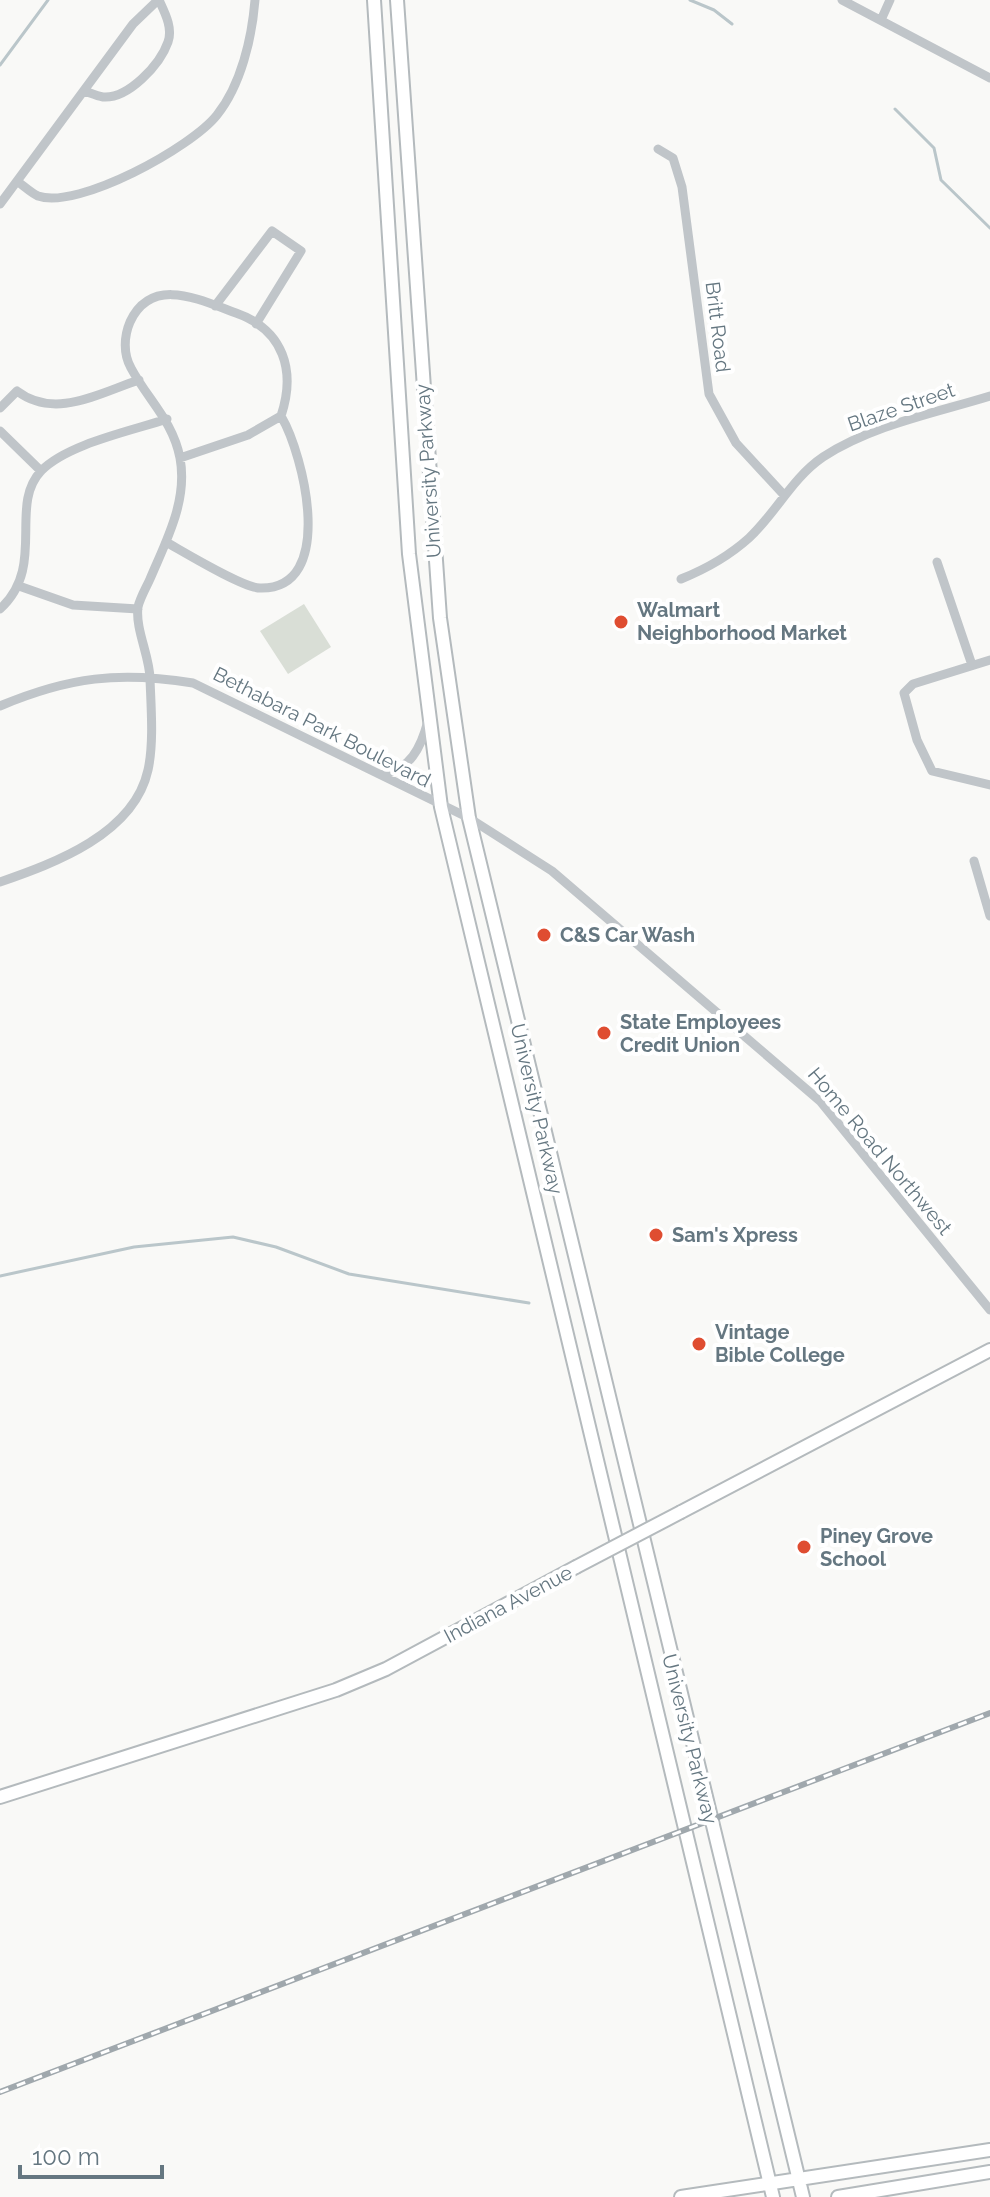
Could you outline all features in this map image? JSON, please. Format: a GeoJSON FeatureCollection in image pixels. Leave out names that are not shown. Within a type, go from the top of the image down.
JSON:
{"type":"FeatureCollection","features":[{"type":"Feature","properties":{"kind":"main road","name":"University Parkway"},"geometry":{"type":"LineString","coordinates":[[374,0],[409,554],[441,807],[772,2191]]}},
{"type":"Feature","properties":{"kind":"main road","name":"University Parkway"},"geometry":{"type":"LineString","coordinates":[[397,0],[440,618],[469,818],[803,2197]]}},
{"type":"Feature","properties":{"kind":"main road","name":"Indiana Avenue"},"geometry":{"type":"LineString","coordinates":[[0,1797],[336,1690],[386,1669],[990,1350]]}},
{"type":"Feature","properties":{"kind":"main road"},"geometry":{"type":"LineString","coordinates":[[681,2197],[772,2191],[799,2178],[990,2150]]}},
{"type":"Feature","properties":{"kind":"main road"},"geometry":{"type":"LineString","coordinates":[[838,2197],[990,2172]]}},
{"type":"Feature","properties":{"kind":"street"},"geometry":{"type":"LineString","coordinates":[[0,204],[133,24],[159,0],[169,22],[169,41],[159,58],[127,91],[104,97],[84,91]]}},
{"type":"Feature","properties":{"kind":"street"},"geometry":{"type":"LineString","coordinates":[[18,182],[38,196],[58,198],[130,176],[163,159],[216,118],[229,97],[242,66],[255,0]]}},
{"type":"Feature","properties":{"kind":"street"},"geometry":{"type":"LineString","coordinates":[[842,0],[990,78]]}},
{"type":"Feature","properties":{"kind":"street"},"geometry":{"type":"LineString","coordinates":[[881,20],[890,0]]}},
{"type":"Feature","properties":{"kind":"street","name":"Britt Road"},"geometry":{"type":"LineString","coordinates":[[658,149],[673,158],[682,187],[704,372],[713,406],[736,443],[784,495]]}},
{"type":"Feature","properties":{"kind":"street"},"geometry":{"type":"LineString","coordinates":[[215,306],[272,231],[301,251],[256,324]]}},
{"type":"Feature","properties":{"kind":"street"},"geometry":{"type":"LineString","coordinates":[[0,882],[67,856],[113,824],[132,806],[148,771],[150,676],[138,609],[179,503],[180,458],[167,419],[128,361],[126,335],[141,305],[152,297],[169,293],[215,306],[256,324],[278,345],[287,365],[290,387],[281,416],[296,449],[305,487],[307,539],[305,556],[298,572],[281,585],[259,588],[166,542]]}},
{"type":"Feature","properties":{"kind":"street"},"geometry":{"type":"LineString","coordinates":[[0,408],[17,391],[36,403],[54,406],[139,380]]}},
{"type":"Feature","properties":{"kind":"street","name":"Blaze Street"},"geometry":{"type":"LineString","coordinates":[[681,579],[716,563],[750,537],[813,465],[854,440],[990,396]]}},
{"type":"Feature","properties":{"kind":"street"},"geometry":{"type":"LineString","coordinates":[[180,458],[248,435],[281,416]]}},
{"type":"Feature","properties":{"kind":"street"},"geometry":{"type":"LineString","coordinates":[[0,609],[19,586],[25,569],[28,500],[41,471],[81,448],[167,419]]}},
{"type":"Feature","properties":{"kind":"street"},"geometry":{"type":"LineString","coordinates":[[0,431],[41,471]]}},
{"type":"Feature","properties":{"kind":"street"},"geometry":{"type":"LineString","coordinates":[[937,562],[972,665]]}},
{"type":"Feature","properties":{"kind":"street"},"geometry":{"type":"LineString","coordinates":[[19,586],[73,605],[138,609]]}},
{"type":"Feature","properties":{"kind":"street"},"geometry":{"type":"LineString","coordinates":[[990,660],[913,684],[904,693],[917,740],[932,771],[990,785]]}},
{"type":"Feature","properties":{"kind":"street","name":"Bethabara Park Boulevard"},"geometry":{"type":"LineString","coordinates":[[0,706],[62,683],[98,676],[150,676],[193,683],[223,694],[441,807],[469,818]]}},
{"type":"Feature","properties":{"kind":"street"},"geometry":{"type":"LineString","coordinates":[[380,776],[399,771],[407,764],[424,737],[429,718]]}},
{"type":"Feature","properties":{"kind":"street","name":"Home Road Northwest"},"geometry":{"type":"LineString","coordinates":[[469,818],[552,871],[820,1101],[990,1310]]}},
{"type":"Feature","properties":{"kind":"street"},"geometry":{"type":"LineString","coordinates":[[974,861],[990,916]]}},
{"type":"Feature","properties":{"kind":"shaded area"},"geometry":{"type":"Polygon","coordinates":[[[304,604],[331,647],[288,674],[260,631],[304,604]]]}},
{"type":"Feature","properties":{"kind":"waterway"},"geometry":{"type":"LineString","coordinates":[[0,65],[48,0]]}},
{"type":"Feature","properties":{"kind":"waterway"},"geometry":{"type":"LineString","coordinates":[[690,0],[714,10],[732,24]]}},
{"type":"Feature","properties":{"kind":"waterway"},"geometry":{"type":"LineString","coordinates":[[895,109],[934,148],[941,180],[990,228]]}},
{"type":"Feature","properties":{"kind":"waterway"},"geometry":{"type":"LineString","coordinates":[[0,1276],[134,1247],[233,1237],[276,1247],[349,1274],[529,1303]]}},
{"type":"Feature","properties":{"kind":"railway"},"geometry":{"type":"LineString","coordinates":[[0,2092],[990,1713]]}},
{"type":"Feature","properties":{"kind":"place","name":"Walmart Neighborhood Market"},"geometry":{"type":"Point","coordinates":[621,622]}},
{"type":"Feature","properties":{"kind":"place","name":"C&S Car Wash"},"geometry":{"type":"Point","coordinates":[544,935]}},
{"type":"Feature","properties":{"kind":"place","name":"State Employees Credit Union"},"geometry":{"type":"Point","coordinates":[604,1033]}},
{"type":"Feature","properties":{"kind":"place","name":"Sam's Xpress"},"geometry":{"type":"Point","coordinates":[656,1235]}},
{"type":"Feature","properties":{"kind":"place","name":"Vintage Bible College"},"geometry":{"type":"Point","coordinates":[699,1344]}},
{"type":"Feature","properties":{"kind":"place","name":"Piney Grove School"},"geometry":{"type":"Point","coordinates":[804,1547]}}]}
